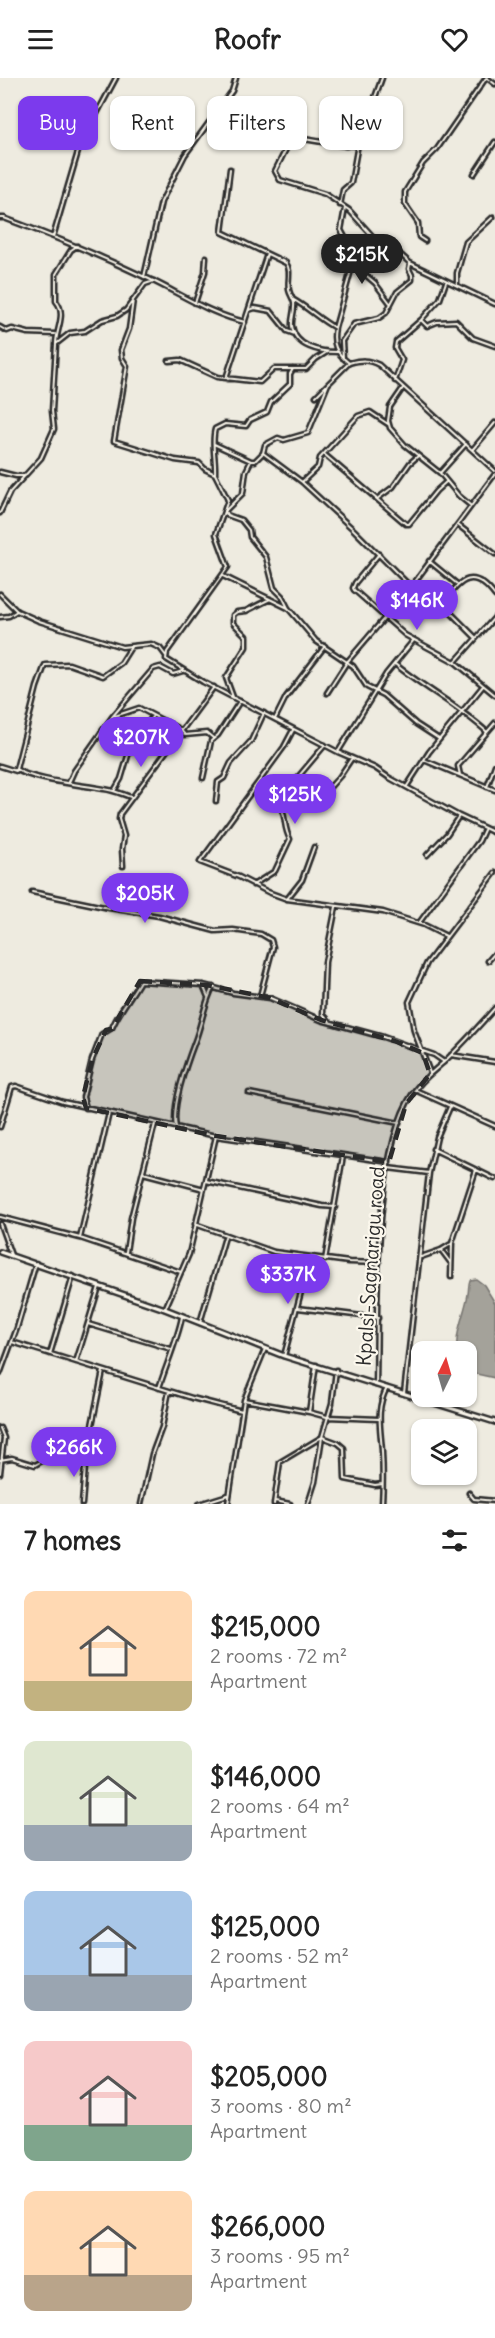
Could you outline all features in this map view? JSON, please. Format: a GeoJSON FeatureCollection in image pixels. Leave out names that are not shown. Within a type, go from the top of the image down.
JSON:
{"type":"FeatureCollection","features":[{"type":"Feature","properties":{"kind":"street"},"geometry":{"type":"LineString","coordinates":[[53,237],[80,145],[116,78]]}},
{"type":"Feature","properties":{"kind":"street"},"geometry":{"type":"LineString","coordinates":[[144,277],[161,202],[177,169],[232,91],[236,78]]}},
{"type":"Feature","properties":{"kind":"street"},"geometry":{"type":"LineString","coordinates":[[375,96],[382,78]]}},
{"type":"Feature","properties":{"kind":"street"},"geometry":{"type":"LineString","coordinates":[[425,241],[419,237],[418,223],[405,204],[405,192],[423,163],[442,141],[487,78],[495,84]]}},
{"type":"Feature","properties":{"kind":"street"},"geometry":{"type":"LineString","coordinates":[[319,142],[292,137],[275,171],[280,180],[325,194],[345,208],[377,241],[391,246],[410,263],[495,304]]}},
{"type":"Feature","properties":{"kind":"street"},"geometry":{"type":"LineString","coordinates":[[474,174],[495,142]]}},
{"type":"Feature","properties":{"kind":"street"},"geometry":{"type":"LineString","coordinates":[[340,205],[344,190],[351,183],[357,150]]}},
{"type":"Feature","properties":{"kind":"street"},"geometry":{"type":"LineString","coordinates":[[230,169],[222,232],[288,265],[289,289],[294,300],[292,325],[295,334]]}},
{"type":"Feature","properties":{"kind":"street"},"geometry":{"type":"LineString","coordinates":[[345,208],[341,230],[361,272],[375,283],[391,303]]}},
{"type":"Feature","properties":{"kind":"street"},"geometry":{"type":"LineString","coordinates":[[458,286],[457,273],[466,242],[493,217]]}},
{"type":"Feature","properties":{"kind":"street"},"geometry":{"type":"LineString","coordinates":[[0,218],[77,246],[228,318],[245,322]]}},
{"type":"Feature","properties":{"kind":"street"},"geometry":{"type":"LineString","coordinates":[[0,513],[10,492],[41,458],[54,429],[52,411],[56,334],[61,314],[56,302],[56,274],[71,250],[77,246]]}},
{"type":"Feature","properties":{"kind":"street"},"geometry":{"type":"LineString","coordinates":[[228,379],[228,372],[267,254]]}},
{"type":"Feature","properties":{"kind":"street"},"geometry":{"type":"LineString","coordinates":[[349,363],[337,352],[333,339],[334,328],[355,256]]}},
{"type":"Feature","properties":{"kind":"street"},"geometry":{"type":"LineString","coordinates":[[195,303],[205,273],[206,257]]}},
{"type":"Feature","properties":{"kind":"street"},"geometry":{"type":"LineString","coordinates":[[343,358],[342,341],[354,324],[379,318],[386,313],[397,292],[412,280],[410,263]]}},
{"type":"Feature","properties":{"kind":"street"},"geometry":{"type":"LineString","coordinates":[[56,344],[70,333],[85,331],[102,320],[117,316],[126,310],[145,284],[154,281]]}},
{"type":"Feature","properties":{"kind":"street"},"geometry":{"type":"LineString","coordinates":[[394,381],[402,360],[395,348],[396,342],[422,320],[440,299],[446,282]]}},
{"type":"Feature","properties":{"kind":"street"},"geometry":{"type":"LineString","coordinates":[[133,300],[129,329],[121,351],[122,358],[128,366],[114,441],[175,460],[199,463],[215,474]]}},
{"type":"Feature","properties":{"kind":"street"},"geometry":{"type":"LineString","coordinates":[[294,300],[334,328]]}},
{"type":"Feature","properties":{"kind":"street"},"geometry":{"type":"LineString","coordinates":[[249,310],[255,308],[271,311],[287,331],[295,334],[309,347],[337,352]]}},
{"type":"Feature","properties":{"kind":"street"},"geometry":{"type":"LineString","coordinates":[[422,320],[427,326],[437,322],[456,321],[473,338],[495,346]]}},
{"type":"Feature","properties":{"kind":"street"},"geometry":{"type":"LineString","coordinates":[[0,327],[7,331],[12,329],[28,333],[56,334]]}},
{"type":"Feature","properties":{"kind":"street"},"geometry":{"type":"LineString","coordinates":[[170,361],[180,360],[208,375],[260,382],[274,369],[306,369],[327,352]]}},
{"type":"Feature","properties":{"kind":"street"},"geometry":{"type":"LineString","coordinates":[[316,396],[349,363],[361,359],[370,360],[379,365],[394,381],[473,449],[495,473],[411,587],[347,662],[327,693]]}},
{"type":"Feature","properties":{"kind":"street"},"geometry":{"type":"LineString","coordinates":[[166,656],[228,567],[216,534],[228,500],[215,474],[213,437],[215,429],[225,424],[246,426],[250,420],[267,412],[271,402],[287,388],[293,369]]}},
{"type":"Feature","properties":{"kind":"street"},"geometry":{"type":"LineString","coordinates":[[214,444],[255,461],[265,445],[278,438],[284,441],[308,433],[328,384]]}},
{"type":"Feature","properties":{"kind":"street"},"geometry":{"type":"LineString","coordinates":[[388,424],[390,407],[403,388]]}},
{"type":"Feature","properties":{"kind":"street"},"geometry":{"type":"LineString","coordinates":[[302,482],[318,467],[320,458],[358,416],[366,411],[388,424],[405,445],[440,473],[446,482],[471,505]]}},
{"type":"Feature","properties":{"kind":"street"},"geometry":{"type":"LineString","coordinates":[[473,449],[495,423]]}},
{"type":"Feature","properties":{"kind":"street"},"geometry":{"type":"LineString","coordinates":[[440,473],[466,444]]}},
{"type":"Feature","properties":{"kind":"street"},"geometry":{"type":"LineString","coordinates":[[262,453],[302,482],[411,587]]}},
{"type":"Feature","properties":{"kind":"street"},"geometry":{"type":"LineString","coordinates":[[324,454],[401,522],[409,524],[446,482]]}},
{"type":"Feature","properties":{"kind":"street"},"geometry":{"type":"LineString","coordinates":[[376,500],[393,487],[410,463],[418,456]]}},
{"type":"Feature","properties":{"kind":"street"},"geometry":{"type":"LineString","coordinates":[[225,511],[243,493],[246,471],[251,461]]}},
{"type":"Feature","properties":{"kind":"street"},"geometry":{"type":"LineString","coordinates":[[0,472],[16,477],[25,476]]}},
{"type":"Feature","properties":{"kind":"street"},"geometry":{"type":"LineString","coordinates":[[225,511],[227,515],[240,520],[249,530],[250,537],[266,557],[274,588],[316,640],[353,666],[374,692],[383,695],[416,724],[439,739]]}},
{"type":"Feature","properties":{"kind":"street"},"geometry":{"type":"LineString","coordinates":[[458,525],[495,554]]}},
{"type":"Feature","properties":{"kind":"street"},"geometry":{"type":"LineString","coordinates":[[378,554],[353,588],[413,640],[455,662],[495,695]]}},
{"type":"Feature","properties":{"kind":"street"},"geometry":{"type":"LineString","coordinates":[[429,561],[457,584]]}},
{"type":"Feature","properties":{"kind":"street"},"geometry":{"type":"LineString","coordinates":[[222,575],[288,608]]}},
{"type":"Feature","properties":{"kind":"street"},"geometry":{"type":"LineString","coordinates":[[476,637],[444,605],[444,602],[457,584],[465,580],[484,583],[489,586],[495,596]]}},
{"type":"Feature","properties":{"kind":"street"},"geometry":{"type":"LineString","coordinates":[[0,594],[17,611],[77,633],[122,647],[144,643],[160,648],[171,664],[232,697],[338,752],[375,768],[485,829],[494,832],[495,825]]}},
{"type":"Feature","properties":{"kind":"street"},"geometry":{"type":"LineString","coordinates":[[232,697],[226,678],[246,647],[246,636],[233,623],[233,615],[270,599]]}},
{"type":"Feature","properties":{"kind":"street"},"geometry":{"type":"LineString","coordinates":[[0,617],[9,616],[17,611]]}},
{"type":"Feature","properties":{"kind":"street"},"geometry":{"type":"LineString","coordinates":[[455,662],[495,617]]}},
{"type":"Feature","properties":{"kind":"street"},"geometry":{"type":"LineString","coordinates":[[338,752],[374,692],[413,640]]}},
{"type":"Feature","properties":{"kind":"street"},"geometry":{"type":"LineString","coordinates":[[275,719],[286,696],[325,646]]}},
{"type":"Feature","properties":{"kind":"street"},"geometry":{"type":"LineString","coordinates":[[19,771],[16,769],[16,762],[36,687],[45,665],[69,664],[103,676],[121,663],[131,647]]}},
{"type":"Feature","properties":{"kind":"street"},"geometry":{"type":"LineString","coordinates":[[394,664],[460,712],[474,719],[487,732]]}},
{"type":"Feature","properties":{"kind":"street"},"geometry":{"type":"LineString","coordinates":[[69,783],[74,771],[112,717],[153,669],[160,667],[173,674],[183,671]]}},
{"type":"Feature","properties":{"kind":"street"},"geometry":{"type":"LineString","coordinates":[[407,787],[439,739],[483,686]]}},
{"type":"Feature","properties":{"kind":"street"},"geometry":{"type":"LineString","coordinates":[[123,866],[124,832],[118,819],[131,797],[214,687]]}},
{"type":"Feature","properties":{"kind":"street"},"geometry":{"type":"LineString","coordinates":[[203,778],[213,738],[218,735],[240,701]]}},
{"type":"Feature","properties":{"kind":"street"},"geometry":{"type":"LineString","coordinates":[[112,717],[137,708],[181,730],[185,735],[207,733],[213,738]]}},
{"type":"Feature","properties":{"kind":"street"},"geometry":{"type":"LineString","coordinates":[[216,801],[218,782],[224,778],[231,763],[251,741],[264,713]]}},
{"type":"Feature","properties":{"kind":"street"},"geometry":{"type":"LineString","coordinates":[[114,791],[121,779],[130,749],[153,717]]}},
{"type":"Feature","properties":{"kind":"street"},"geometry":{"type":"LineString","coordinates":[[460,775],[458,766],[495,723]]}},
{"type":"Feature","properties":{"kind":"street"},"geometry":{"type":"LineString","coordinates":[[293,729],[284,747],[200,862],[287,899],[383,912],[419,923],[446,936]]}},
{"type":"Feature","properties":{"kind":"street"},"geometry":{"type":"LineString","coordinates":[[253,885],[275,871],[290,838],[285,830],[282,809],[293,783],[325,745]]}},
{"type":"Feature","properties":{"kind":"street"},"geometry":{"type":"LineString","coordinates":[[313,806],[340,776],[351,758]]}},
{"type":"Feature","properties":{"kind":"street"},"geometry":{"type":"LineString","coordinates":[[424,760],[495,790]]}},
{"type":"Feature","properties":{"kind":"street"},"geometry":{"type":"LineString","coordinates":[[488,787],[495,765]]}},
{"type":"Feature","properties":{"kind":"street"},"geometry":{"type":"LineString","coordinates":[[0,766],[69,783],[114,791],[131,797]]}},
{"type":"Feature","properties":{"kind":"street"},"geometry":{"type":"LineString","coordinates":[[427,855],[447,834],[459,816]]}},
{"type":"Feature","properties":{"kind":"street"},"geometry":{"type":"LineString","coordinates":[[419,923],[479,841],[485,829]]}},
{"type":"Feature","properties":{"kind":"street"},"geometry":{"type":"LineString","coordinates":[[287,899],[302,880],[314,847]]}},
{"type":"Feature","properties":{"kind":"street"},"geometry":{"type":"LineString","coordinates":[[430,1074],[414,1031],[409,1002],[427,963],[495,873]]}},
{"type":"Feature","properties":{"kind":"street"},"geometry":{"type":"LineString","coordinates":[[32,892],[159,916],[215,931],[233,930],[261,934],[271,940],[273,947],[260,996]]}},
{"type":"Feature","properties":{"kind":"street"},"geometry":{"type":"LineString","coordinates":[[333,1024],[323,1014],[323,978],[336,906]]}},
{"type":"Feature","properties":{"kind":"street"},"geometry":{"type":"LineString","coordinates":[[488,962],[495,952]]}},
{"type":"Feature","properties":{"kind":"street"},"geometry":{"type":"LineString","coordinates":[[86,1108],[83,1097],[97,1044],[104,1031],[112,1028],[117,1015],[126,1006],[140,981],[203,985],[233,993],[260,996],[333,1024],[383,1037],[436,1056],[444,1062]]}},
{"type":"Feature","properties":{"kind":"street"},"geometry":{"type":"LineString","coordinates":[[203,985],[208,997]]}},
{"type":"Feature","properties":{"kind":"street"},"geometry":{"type":"LineString","coordinates":[[177,1127],[175,1115],[182,1084],[213,987]]}},
{"type":"Feature","properties":{"kind":"street","name":"Kpalsi-Sagnarigu road"},"geometry":{"type":"LineString","coordinates":[[376,1385],[380,1263],[388,1168],[399,1124],[415,1090],[495,1008]]}},
{"type":"Feature","properties":{"kind":"street"},"geometry":{"type":"LineString","coordinates":[[451,1055],[495,1062]]}},
{"type":"Feature","properties":{"kind":"street"},"geometry":{"type":"LineString","coordinates":[[0,1127],[14,1086],[86,1108],[216,1136],[389,1162]]}},
{"type":"Feature","properties":{"kind":"street"},"geometry":{"type":"LineString","coordinates":[[415,1090],[495,1126]]}},
{"type":"Feature","properties":{"kind":"street"},"geometry":{"type":"LineString","coordinates":[[249,1092],[399,1124]]}},
{"type":"Feature","properties":{"kind":"street"},"geometry":{"type":"LineString","coordinates":[[404,1393],[429,1173],[433,1149],[450,1107]]}},
{"type":"Feature","properties":{"kind":"street"},"geometry":{"type":"LineString","coordinates":[[80,1238],[109,1113]]}},
{"type":"Feature","properties":{"kind":"street"},"geometry":{"type":"LineString","coordinates":[[126,1252],[130,1225],[157,1123]]}},
{"type":"Feature","properties":{"kind":"street"},"geometry":{"type":"LineString","coordinates":[[165,1309],[189,1254],[216,1136]]}},
{"type":"Feature","properties":{"kind":"street"},"geometry":{"type":"LineString","coordinates":[[433,1149],[495,1179]]}},
{"type":"Feature","properties":{"kind":"street"},"geometry":{"type":"LineString","coordinates":[[325,1260],[344,1155]]}},
{"type":"Feature","properties":{"kind":"street"},"geometry":{"type":"LineString","coordinates":[[388,1168],[429,1173]]}},
{"type":"Feature","properties":{"kind":"street"},"geometry":{"type":"LineString","coordinates":[[451,1277],[452,1243],[476,1170]]}},
{"type":"Feature","properties":{"kind":"street"},"geometry":{"type":"LineString","coordinates":[[143,1173],[204,1189]]}},
{"type":"Feature","properties":{"kind":"street"},"geometry":{"type":"LineString","coordinates":[[206,1180],[335,1207]]}},
{"type":"Feature","properties":{"kind":"street"},"geometry":{"type":"LineString","coordinates":[[0,1217],[80,1238],[181,1272]]}},
{"type":"Feature","properties":{"kind":"street"},"geometry":{"type":"LineString","coordinates":[[0,1224],[11,1256]]}},
{"type":"Feature","properties":{"kind":"street"},"geometry":{"type":"LineString","coordinates":[[195,1224],[260,1248],[325,1260],[380,1263]]}},
{"type":"Feature","properties":{"kind":"street"},"geometry":{"type":"LineString","coordinates":[[200,1323],[226,1236]]}},
{"type":"Feature","properties":{"kind":"street"},"geometry":{"type":"LineString","coordinates":[[420,1257],[441,1250],[452,1243]]}},
{"type":"Feature","properties":{"kind":"street"},"geometry":{"type":"LineString","coordinates":[[441,1250],[449,1258],[451,1264]]}},
{"type":"Feature","properties":{"kind":"street"},"geometry":{"type":"LineString","coordinates":[[0,1252],[165,1309],[284,1356],[336,1370],[376,1385],[495,1422]]}},
{"type":"Feature","properties":{"kind":"street"},"geometry":{"type":"LineString","coordinates":[[284,1356],[310,1258]]}},
{"type":"Feature","properties":{"kind":"street"},"geometry":{"type":"LineString","coordinates":[[0,1374],[36,1263]]}},
{"type":"Feature","properties":{"kind":"street"},"geometry":{"type":"LineString","coordinates":[[51,1354],[73,1276]]}},
{"type":"Feature","properties":{"kind":"street"},"geometry":{"type":"LineString","coordinates":[[76,1362],[100,1286]]}},
{"type":"Feature","properties":{"kind":"street"},"geometry":{"type":"LineString","coordinates":[[298,1308],[378,1318]]}},
{"type":"Feature","properties":{"kind":"street"},"geometry":{"type":"LineString","coordinates":[[159,1388],[171,1349],[180,1330],[182,1316]]}},
{"type":"Feature","properties":{"kind":"street"},"geometry":{"type":"LineString","coordinates":[[88,1324],[171,1349]]}},
{"type":"Feature","properties":{"kind":"street"},"geometry":{"type":"LineString","coordinates":[[12,1342],[159,1388],[242,1411]]}},
{"type":"Feature","properties":{"kind":"street"},"geometry":{"type":"LineString","coordinates":[[228,1504],[244,1400],[265,1349]]}},
{"type":"Feature","properties":{"kind":"street"},"geometry":{"type":"LineString","coordinates":[[309,1412],[316,1365]]}},
{"type":"Feature","properties":{"kind":"street"},"geometry":{"type":"LineString","coordinates":[[82,1504],[86,1455],[103,1370]]}},
{"type":"Feature","properties":{"kind":"street"},"geometry":{"type":"LineString","coordinates":[[308,1504],[315,1482],[322,1437],[332,1403],[336,1370]]}},
{"type":"Feature","properties":{"kind":"street"},"geometry":{"type":"LineString","coordinates":[[382,1504],[383,1456],[379,1419],[382,1396],[387,1388]]}},
{"type":"Feature","properties":{"kind":"street"},"geometry":{"type":"LineString","coordinates":[[141,1504],[152,1454],[162,1427],[169,1391]]}},
{"type":"Feature","properties":{"kind":"street"},"geometry":{"type":"LineString","coordinates":[[244,1400],[327,1417],[379,1419]]}},
{"type":"Feature","properties":{"kind":"street"},"geometry":{"type":"LineString","coordinates":[[0,1428],[4,1438],[0,1473]]}},
{"type":"Feature","properties":{"kind":"street"},"geometry":{"type":"LineString","coordinates":[[322,1437],[342,1444],[345,1479],[375,1485],[382,1484]]}},
{"type":"Feature","properties":{"kind":"street"},"geometry":{"type":"LineString","coordinates":[[290,1504],[274,1503],[280,1462],[322,1437]]}},
{"type":"Feature","properties":{"kind":"street"},"geometry":{"type":"LineString","coordinates":[[1,1459],[12,1458],[35,1465],[45,1460],[86,1455]]}},
{"type":"Feature","properties":{"kind":"street"},"geometry":{"type":"LineString","coordinates":[[469,1493],[474,1499],[495,1501]]}},
{"type":"Feature","properties":{"kind":"street"},"geometry":{"type":"LineString","coordinates":[[200,1504],[229,1495]]}},
{"type":"Feature","properties":{"kind":"highlighted area"},"geometry":{"type":"Polygon","coordinates":[[[140,981],[207,985],[270,998],[321,1020],[395,1041],[423,1053],[430,1074],[406,1104],[389,1162],[216,1136],[86,1108],[83,1097],[92,1060],[106,1030],[112,1029],[140,981]]]}},
{"type":"Feature","properties":{"kind":"shaded area"},"geometry":{"type":"Polygon","coordinates":[[[476,1279],[484,1285],[495,1303],[495,1378],[477,1374],[477,1341],[457,1341],[470,1280],[476,1279]]]}}]}
